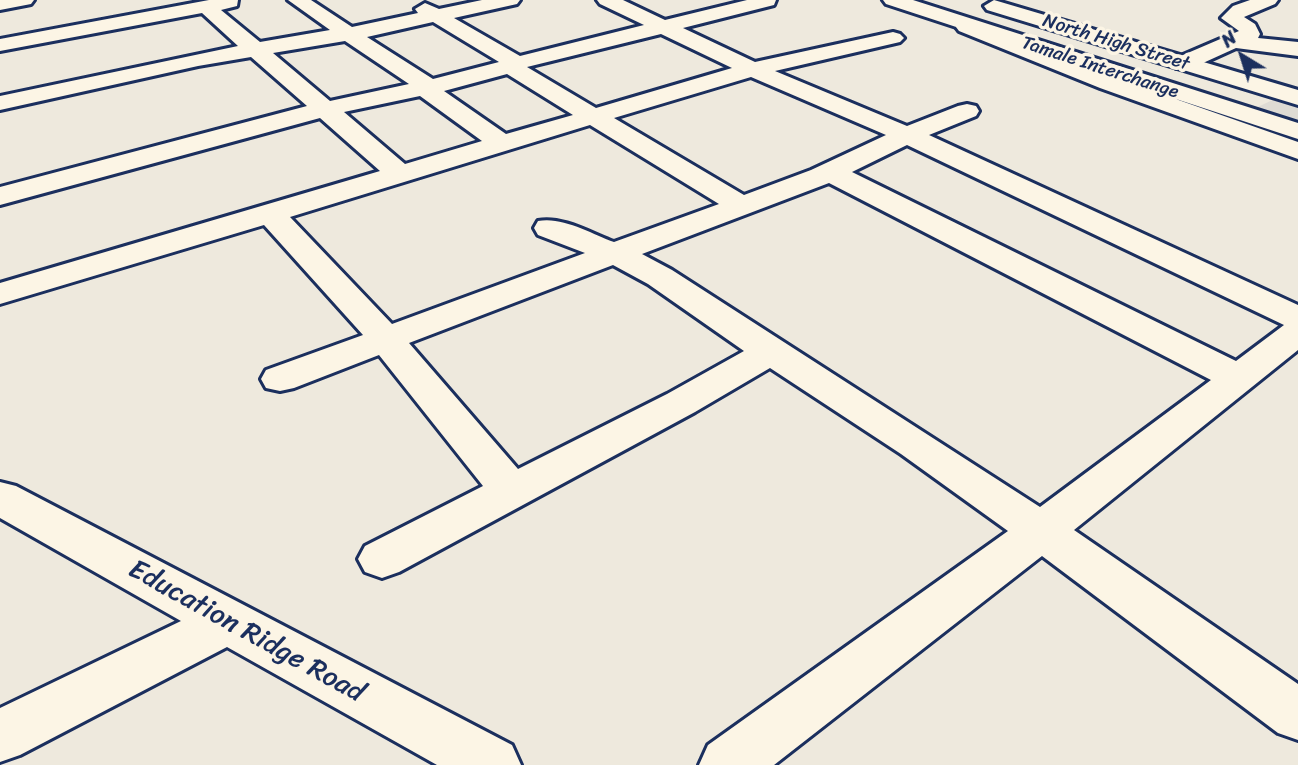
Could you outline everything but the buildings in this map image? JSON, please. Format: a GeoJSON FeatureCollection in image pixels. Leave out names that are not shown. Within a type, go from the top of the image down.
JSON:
{"type":"FeatureCollection","features":[{"type":"Feature","properties":{"kind":"main road"},"geometry":{"type":"LineString","coordinates":[[0,4],[24,0]]}},
{"type":"Feature","properties":{"kind":"main road"},"geometry":{"type":"LineString","coordinates":[[0,45],[239,0]]}},
{"type":"Feature","properties":{"kind":"main road"},"geometry":{"type":"LineString","coordinates":[[298,0],[426,87],[501,143]]}},
{"type":"Feature","properties":{"kind":"main road"},"geometry":{"type":"LineString","coordinates":[[410,0],[590,116],[741,205]]}},
{"type":"Feature","properties":{"kind":"main road"},"geometry":{"type":"LineString","coordinates":[[0,103],[198,59],[346,34],[510,0]]}},
{"type":"Feature","properties":{"kind":"main road"},"geometry":{"type":"LineString","coordinates":[[607,0],[752,69],[907,135],[1298,318]]}},
{"type":"Feature","properties":{"kind":"main road","name":"North High Street"},"geometry":{"type":"LineString","coordinates":[[893,0],[1119,87],[1298,150]]}},
{"type":"Feature","properties":{"kind":"main road"},"geometry":{"type":"LineString","coordinates":[[0,196],[325,109],[426,87],[767,1]]}},
{"type":"Feature","properties":{"kind":"main road"},"geometry":{"type":"LineString","coordinates":[[1184,63],[1250,34],[1248,28],[1231,18],[1240,10],[1260,1]]}},
{"type":"Feature","properties":{"kind":"main road","name":"North High Street"},"geometry":{"type":"LineString","coordinates":[[984,3],[1298,98]]}},
{"type":"Feature","properties":{"kind":"main road","name":"Tamale Interchange"},"geometry":{"type":"LineString","coordinates":[[984,3],[1123,55],[1298,114]]}},
{"type":"Feature","properties":{"kind":"main road"},"geometry":{"type":"LineString","coordinates":[[205,6],[399,173]]}},
{"type":"Feature","properties":{"kind":"main road","name":"Tamale Interchange"},"geometry":{"type":"LineString","coordinates":[[942,17],[1298,131]]}},
{"type":"Feature","properties":{"kind":"main road"},"geometry":{"type":"LineString","coordinates":[[0,294],[752,69],[893,38]]}},
{"type":"Feature","properties":{"kind":"main road"},"geometry":{"type":"LineString","coordinates":[[1233,41],[1298,49]]}},
{"type":"Feature","properties":{"kind":"main road"},"geometry":{"type":"LineString","coordinates":[[280,379],[830,172],[907,135],[967,111]]}},
{"type":"Feature","properties":{"kind":"main road"},"geometry":{"type":"LineString","coordinates":[[830,172],[1238,378]]}},
{"type":"Feature","properties":{"kind":"main road"},"geometry":{"type":"LineString","coordinates":[[269,212],[386,339],[512,492]]}},
{"type":"Feature","properties":{"kind":"main road"},"geometry":{"type":"LineString","coordinates":[[549,228],[613,253],[658,276],[824,383],[1041,531],[1298,715]]}},
{"type":"Feature","properties":{"kind":"main road"},"geometry":{"type":"LineString","coordinates":[[728,765],[1041,531],[1298,332]]}},
{"type":"Feature","properties":{"kind":"main road"},"geometry":{"type":"LineString","coordinates":[[383,559],[681,403],[771,351]]}},
{"type":"Feature","properties":{"kind":"main road","name":"Education Ridge Road"},"geometry":{"type":"LineString","coordinates":[[0,498],[492,765]]}},
{"type":"Feature","properties":{"kind":"main road"},"geometry":{"type":"LineString","coordinates":[[0,736],[227,622]]}},
{"type":"Feature","properties":{"kind":"shaded area"},"geometry":{"type":"Polygon","coordinates":[[[1298,88],[1298,159],[1211,129],[1298,88]]]}}]}
